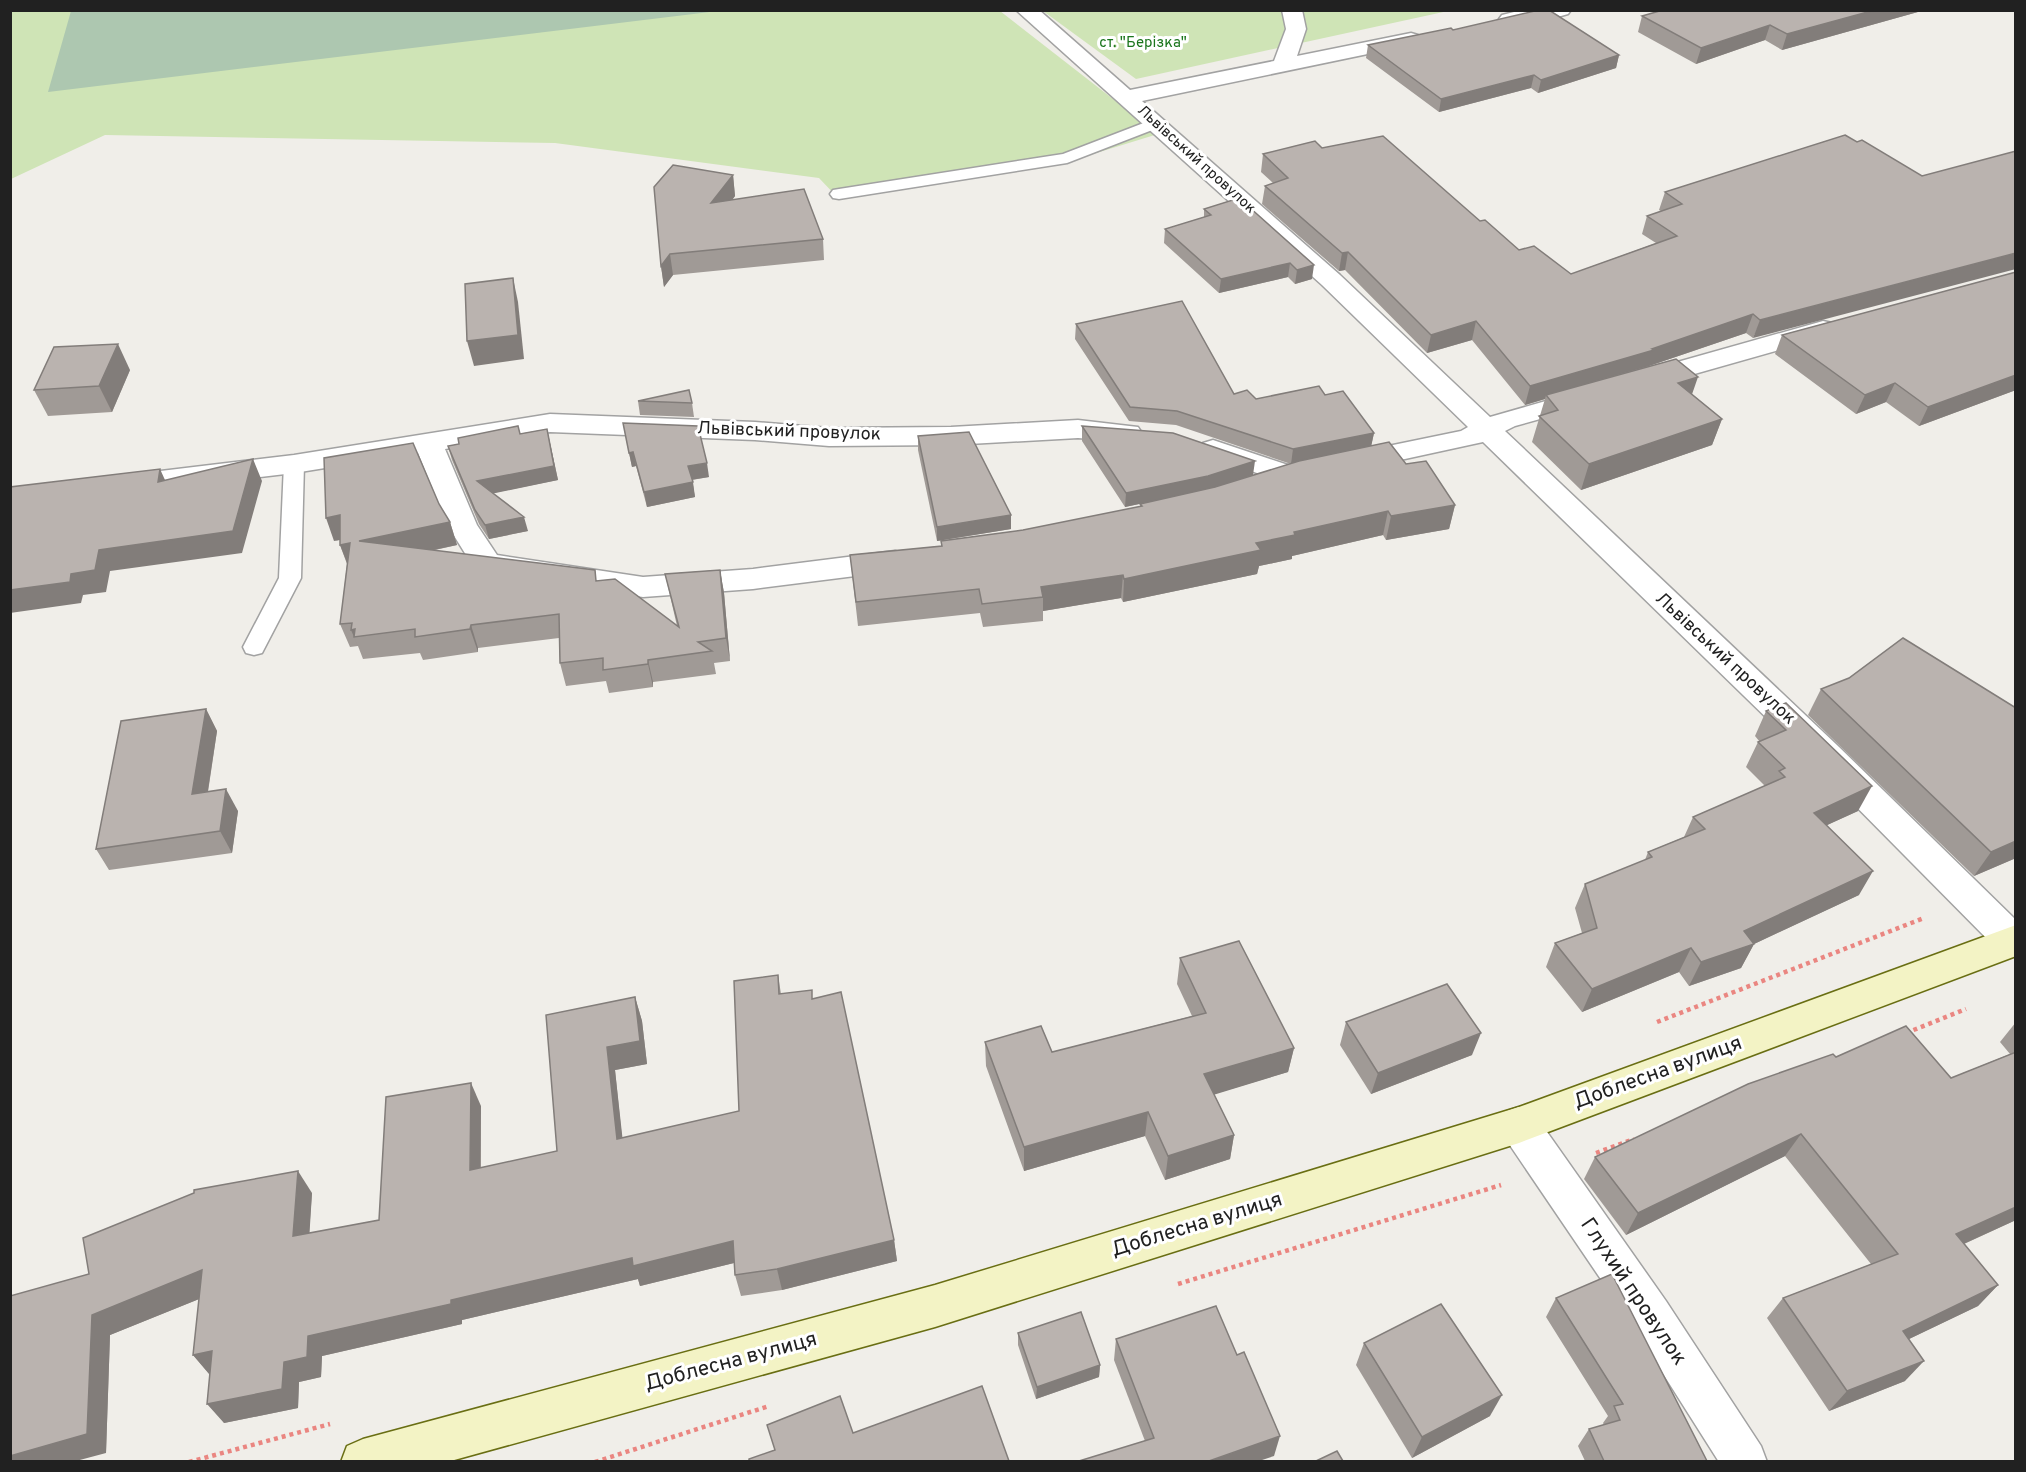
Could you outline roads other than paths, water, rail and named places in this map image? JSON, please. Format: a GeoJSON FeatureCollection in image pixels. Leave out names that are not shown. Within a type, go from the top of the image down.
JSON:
{"type":"FeatureCollection","features":[{"type":"Feature","properties":{"kind":"street"},"geometry":{"type":"LineString","coordinates":[[1026,10],[1125,98]]}},
{"type":"Feature","properties":{"kind":"street"},"geometry":{"type":"LineString","coordinates":[[1284,64],[1296,29],[1292,10]]}},
{"type":"Feature","properties":{"kind":"street"},"geometry":{"type":"LineString","coordinates":[[1492,23],[1562,10]]}},
{"type":"Feature","properties":{"kind":"street","name":"Львівський провулок"},"geometry":{"type":"LineString","coordinates":[[1125,98],[1434,34]]}},
{"type":"Feature","properties":{"kind":"street","name":"Львівський провулок"},"geometry":{"type":"LineString","coordinates":[[1125,98],[1331,280],[1827,756],[2014,941]]}},
{"type":"Feature","properties":{"kind":"street"},"geometry":{"type":"LineString","coordinates":[[1245,489],[1290,475],[1469,438],[1505,420],[1842,324]]}},
{"type":"Feature","properties":{"kind":"street","name":"Львівський провулок"},"geometry":{"type":"LineString","coordinates":[[98,487],[294,464],[550,423],[755,431],[829,437],[951,436],[1078,429],[1153,434]]}},
{"type":"Feature","properties":{"kind":"street"},"geometry":{"type":"LineString","coordinates":[[1185,439],[1290,475]]}},
{"type":"Feature","properties":{"kind":"street"},"geometry":{"type":"LineString","coordinates":[[428,442],[463,526],[487,564],[643,587],[753,579],[918,557]]}},
{"type":"Feature","properties":{"kind":"street","name":"Доблесна вулиця"},"geometry":{"type":"LineString","coordinates":[[363,1461],[935,1306],[1519,1125],[2014,941]]}},
{"type":"Feature","properties":{"kind":"street","name":"Глухий провулок"},"geometry":{"type":"LineString","coordinates":[[1519,1125],[1651,1316],[1745,1461]]}},
{"type":"Feature","properties":{"kind":"lane"},"geometry":{"type":"LineString","coordinates":[[839,194],[1066,158],[1154,124]]}},
{"type":"Feature","properties":{"kind":"lane"},"geometry":{"type":"LineString","coordinates":[[254,647],[290,578],[294,464]]}},
{"type":"Feature","properties":{"kind":"park label","name":"ст. \"Берізка\""},"geometry":{"type":"Point","coordinates":[1143,43]}}]}
